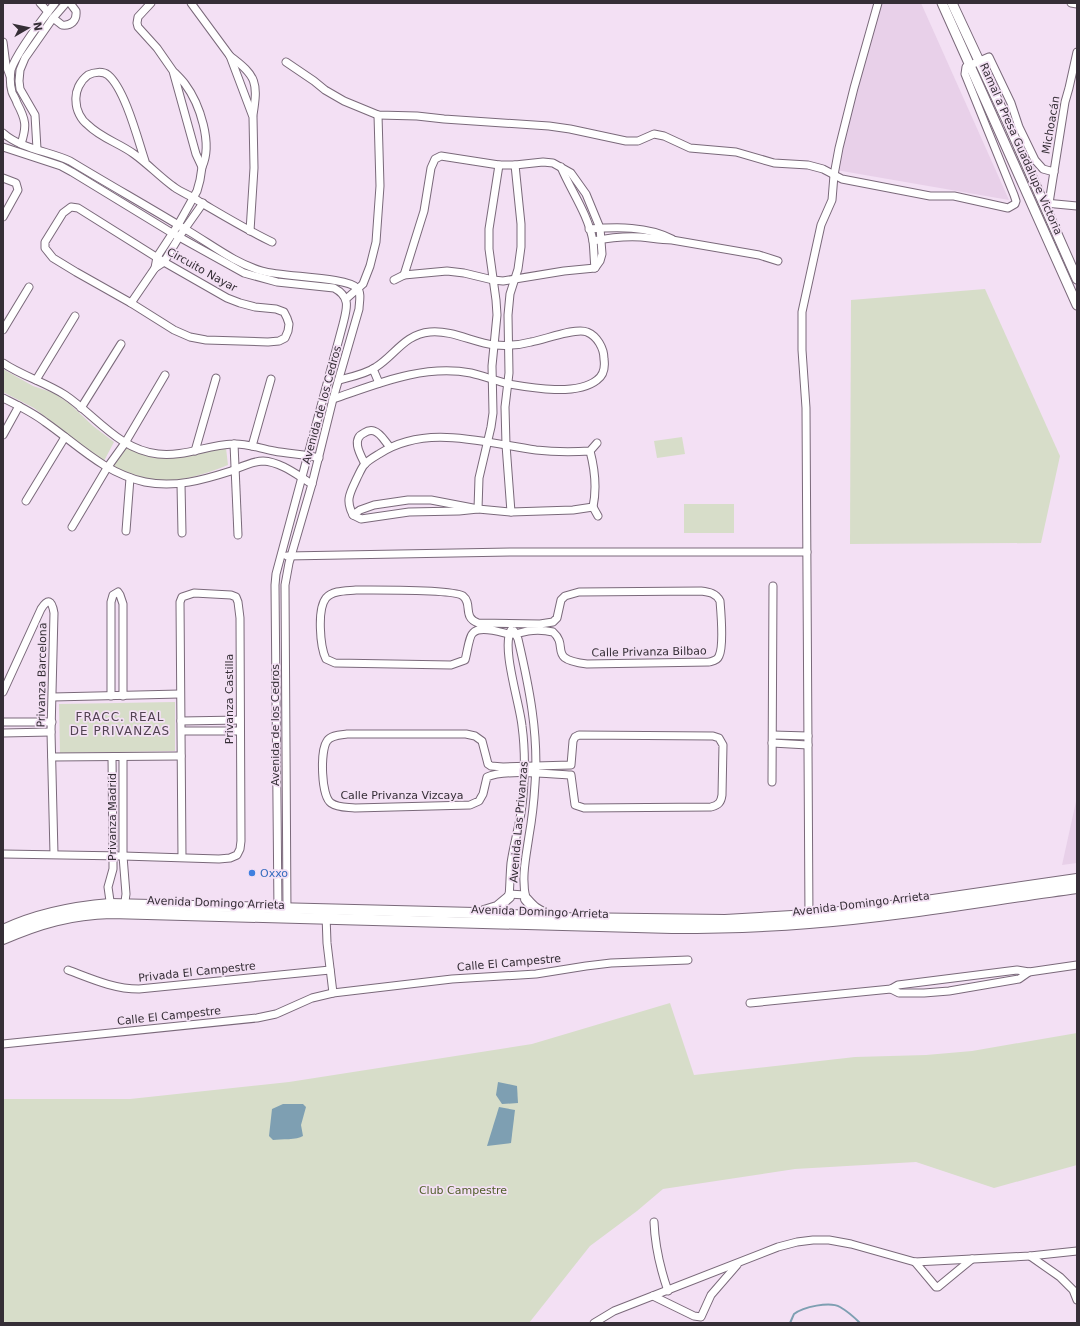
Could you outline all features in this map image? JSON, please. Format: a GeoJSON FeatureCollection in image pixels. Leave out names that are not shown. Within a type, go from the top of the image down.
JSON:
{"type":"FeatureCollection","features":[{"type":"Feature","properties":{"kind":"main road","name":"Ramal a Presa Guadalupe Victoria"},"geometry":{"type":"LineString","coordinates":[[942,3],[1077,305]]}},
{"type":"Feature","properties":{"kind":"main road","name":"Ramal a Presa Guadalupe Victoria"},"geometry":{"type":"LineString","coordinates":[[952,3],[1046,203],[1077,279]]}},
{"type":"Feature","properties":{"kind":"main road","name":"Avenida Domingo Arrieta"},"geometry":{"type":"LineString","coordinates":[[871,913],[1077,879]]}},
{"type":"Feature","properties":{"kind":"main road","name":"Avenida Domingo Arrieta"},"geometry":{"type":"LineString","coordinates":[[3,930],[62,910],[111,908],[673,924],[752,919],[809,919],[1077,888]]}},
{"type":"Feature","properties":{"kind":"main road"},"geometry":{"type":"LineString","coordinates":[[475,913],[497,907],[509,896],[519,920]]}},
{"type":"Feature","properties":{"kind":"main road"},"geometry":{"type":"LineString","coordinates":[[519,920],[526,897]]}},
{"type":"Feature","properties":{"kind":"main road"},"geometry":{"type":"LineString","coordinates":[[526,897],[539,912],[565,918]]}},
{"type":"Feature","properties":{"kind":"main road","name":"Avenida Domingo Arrieta"},"geometry":{"type":"LineString","coordinates":[[3,939],[59,918],[111,908]]}},
{"type":"Feature","properties":{"kind":"main road","name":"Avenida Domingo Arrieta"},"geometry":{"type":"LineString","coordinates":[[326,914],[475,913],[519,920],[565,918],[673,924]]}},
{"type":"Feature","properties":{"kind":"street"},"geometry":{"type":"LineString","coordinates":[[40,3],[48,12]]}},
{"type":"Feature","properties":{"kind":"street"},"geometry":{"type":"LineString","coordinates":[[10,77],[18,56],[48,12],[56,3]]}},
{"type":"Feature","properties":{"kind":"street"},"geometry":{"type":"LineString","coordinates":[[27,155],[33,148],[36,120],[32,109],[20,89],[20,70],[24,58],[53,18],[66,3]]}},
{"type":"Feature","properties":{"kind":"street"},"geometry":{"type":"LineString","coordinates":[[53,18],[62,26],[71,24],[75,21],[76,11],[70,3]]}},
{"type":"Feature","properties":{"kind":"street"},"geometry":{"type":"LineString","coordinates":[[131,303],[155,268],[164,262],[176,235],[178,225],[194,198],[200,180],[206,152],[199,110],[185,84],[173,71],[157,48],[138,27],[138,18],[151,3]]}},
{"type":"Feature","properties":{"kind":"street"},"geometry":{"type":"LineString","coordinates":[[191,3],[230,56],[253,117]]}},
{"type":"Feature","properties":{"kind":"street"},"geometry":{"type":"LineString","coordinates":[[809,919],[806,401],[802,350],[802,312],[821,225],[832,200],[834,175],[854,88],[878,3]]}},
{"type":"Feature","properties":{"kind":"street"},"geometry":{"type":"LineString","coordinates":[[1071,3],[1077,4]]}},
{"type":"Feature","properties":{"kind":"street"},"geometry":{"type":"LineString","coordinates":[[3,42],[12,92],[23,114],[25,124],[25,131],[21,144]]}},
{"type":"Feature","properties":{"kind":"street","name":"Michoacán"},"geometry":{"type":"LineString","coordinates":[[1046,203],[1054,172],[1065,102],[1073,89],[1077,52]]}},
{"type":"Feature","properties":{"kind":"street"},"geometry":{"type":"LineString","coordinates":[[230,56],[244,66],[253,78],[256,94],[253,117],[254,168],[250,231]]}},
{"type":"Feature","properties":{"kind":"street"},"geometry":{"type":"LineString","coordinates":[[286,62],[325,90],[378,116],[417,116],[549,126],[626,141],[638,141],[654,134],[664,136],[690,148],[736,152],[774,163],[808,165],[823,169],[842,179],[930,196],[954,196],[1008,208],[1013,206],[1016,201],[965,74],[966,67],[970,64],[989,57],[1011,103],[1018,127],[1035,160],[1043,169],[1054,172]]}},
{"type":"Feature","properties":{"kind":"street"},"geometry":{"type":"LineString","coordinates":[[173,71],[196,154],[202,167]]}},
{"type":"Feature","properties":{"kind":"street"},"geometry":{"type":"LineString","coordinates":[[144,161],[138,138],[122,96],[114,82],[107,74],[99,72],[92,73],[82,81],[76,92],[76,103],[79,115],[86,124],[99,134],[128,150],[144,161],[174,187],[272,242]]}},
{"type":"Feature","properties":{"kind":"street"},"geometry":{"type":"LineString","coordinates":[[1073,89],[1077,86]]}},
{"type":"Feature","properties":{"kind":"street"},"geometry":{"type":"LineString","coordinates":[[23,114],[32,109]]}},
{"type":"Feature","properties":{"kind":"street"},"geometry":{"type":"LineString","coordinates":[[3,147],[62,166],[244,274],[277,282],[334,288],[342,292],[346,299],[363,284],[368,273],[373,254],[377,231],[380,186],[378,116]]}},
{"type":"Feature","properties":{"kind":"street"},"geometry":{"type":"LineString","coordinates":[[3,133],[21,144],[70,161],[185,229],[234,260],[254,268],[286,275],[341,281],[352,284],[358,289]]}},
{"type":"Feature","properties":{"kind":"street"},"geometry":{"type":"LineString","coordinates":[[394,280],[404,275],[447,271],[503,281],[564,271],[594,268],[600,261],[602,254],[600,228],[586,194],[571,172],[553,163],[543,162],[499,165],[441,156],[435,159],[431,168],[424,211],[404,275]]}},
{"type":"Feature","properties":{"kind":"street"},"geometry":{"type":"LineString","coordinates":[[478,509],[479,478],[493,413],[494,345],[497,315],[489,249],[489,229],[499,165]]}},
{"type":"Feature","properties":{"kind":"street"},"geometry":{"type":"LineString","coordinates":[[511,512],[505,407],[508,383],[508,315],[510,294],[518,269],[521,247],[521,224],[515,165]]}},
{"type":"Feature","properties":{"kind":"street"},"geometry":{"type":"LineString","coordinates":[[561,167],[577,199],[593,240],[594,268]]}},
{"type":"Feature","properties":{"kind":"street"},"geometry":{"type":"LineString","coordinates":[[3,178],[16,183],[18,190],[3,217]]}},
{"type":"Feature","properties":{"kind":"street"},"geometry":{"type":"LineString","coordinates":[[155,268],[157,257],[176,235],[185,229],[203,203]]}},
{"type":"Feature","properties":{"kind":"street"},"geometry":{"type":"LineString","coordinates":[[1046,203],[1077,206]]}},
{"type":"Feature","properties":{"kind":"street","name":"Circuito Nayar"},"geometry":{"type":"LineString","coordinates":[[71,207],[75,207],[164,262],[227,298],[255,307],[276,309],[284,312],[289,324],[285,338],[279,341],[268,342],[206,340],[190,337],[174,330],[131,303],[53,258],[45,248],[45,242],[63,213],[71,207]]}},
{"type":"Feature","properties":{"kind":"street"},"geometry":{"type":"LineString","coordinates":[[589,229],[639,229],[661,234],[672,240]]}},
{"type":"Feature","properties":{"kind":"street"},"geometry":{"type":"LineString","coordinates":[[593,240],[626,237],[672,240],[759,256],[778,261]]}},
{"type":"Feature","properties":{"kind":"street"},"geometry":{"type":"LineString","coordinates":[[3,330],[29,286]]}},
{"type":"Feature","properties":{"kind":"street","name":"Avenida de los Cedros"},"geometry":{"type":"LineString","coordinates":[[282,912],[285,585],[291,556],[319,458],[333,399],[359,309],[360,297],[358,289]]}},
{"type":"Feature","properties":{"kind":"street","name":"Avenida de los Cedros"},"geometry":{"type":"LineString","coordinates":[[282,912],[275,585],[281,556],[343,324],[347,307],[346,299]]}},
{"type":"Feature","properties":{"kind":"street"},"geometry":{"type":"LineString","coordinates":[[36,380],[75,316]]}},
{"type":"Feature","properties":{"kind":"street"},"geometry":{"type":"LineString","coordinates":[[333,399],[379,383],[421,372],[446,370],[470,373],[508,383],[547,389],[586,387],[600,378],[604,368],[604,356],[602,348],[595,337],[586,331],[508,345],[494,345],[461,336],[430,332],[410,338],[386,360],[373,369],[339,380]]}},
{"type":"Feature","properties":{"kind":"street"},"geometry":{"type":"LineString","coordinates":[[81,408],[121,344]]}},
{"type":"Feature","properties":{"kind":"street"},"geometry":{"type":"LineString","coordinates":[[3,363],[65,395],[96,422],[125,443],[144,451],[169,455],[234,444],[319,458]]}},
{"type":"Feature","properties":{"kind":"street"},"geometry":{"type":"LineString","coordinates":[[373,369],[379,383]]}},
{"type":"Feature","properties":{"kind":"street"},"geometry":{"type":"LineString","coordinates":[[72,527],[107,468],[125,443],[165,375]]}},
{"type":"Feature","properties":{"kind":"street"},"geometry":{"type":"LineString","coordinates":[[195,451],[216,378]]}},
{"type":"Feature","properties":{"kind":"street"},"geometry":{"type":"LineString","coordinates":[[252,446],[271,379]]}},
{"type":"Feature","properties":{"kind":"street"},"geometry":{"type":"LineString","coordinates":[[3,398],[45,421],[107,468],[130,478],[148,482],[181,484],[205,479],[262,461],[290,470],[312,484]]}},
{"type":"Feature","properties":{"kind":"street"},"geometry":{"type":"LineString","coordinates":[[3,435],[19,406]]}},
{"type":"Feature","properties":{"kind":"street"},"geometry":{"type":"LineString","coordinates":[[365,464],[358,452],[357,442],[360,435],[367,431],[374,431],[380,435],[390,447]]}},
{"type":"Feature","properties":{"kind":"street"},"geometry":{"type":"LineString","coordinates":[[26,501],[65,437]]}},
{"type":"Feature","properties":{"kind":"street"},"geometry":{"type":"LineString","coordinates":[[478,509],[409,512],[361,518],[353,515],[348,502],[350,493],[365,464],[390,447],[419,439],[440,437],[560,452],[590,451],[597,443]]}},
{"type":"Feature","properties":{"kind":"street"},"geometry":{"type":"LineString","coordinates":[[234,444],[238,535]]}},
{"type":"Feature","properties":{"kind":"street"},"geometry":{"type":"LineString","coordinates":[[271,463],[275,451]]}},
{"type":"Feature","properties":{"kind":"street"},"geometry":{"type":"LineString","coordinates":[[590,451],[594,467],[595,484],[593,507],[598,516]]}},
{"type":"Feature","properties":{"kind":"street"},"geometry":{"type":"LineString","coordinates":[[126,531],[130,478]]}},
{"type":"Feature","properties":{"kind":"street"},"geometry":{"type":"LineString","coordinates":[[181,484],[182,533]]}},
{"type":"Feature","properties":{"kind":"street"},"geometry":{"type":"LineString","coordinates":[[353,515],[360,510],[374,505],[408,500],[431,500],[478,509],[511,512],[573,510],[593,507]]}},
{"type":"Feature","properties":{"kind":"street"},"geometry":{"type":"LineString","coordinates":[[281,556],[512,552],[807,552]]}},
{"type":"Feature","properties":{"kind":"street"},"geometry":{"type":"LineString","coordinates":[[772,782],[773,586]]}},
{"type":"Feature","properties":{"kind":"street"},"geometry":{"type":"LineString","coordinates":[[356,590],[457,593],[466,599],[469,614],[473,621],[478,623],[525,624],[513,632],[476,630],[470,636],[469,649],[465,660],[451,665],[335,663],[326,659],[323,652],[321,624],[323,605],[327,598],[333,593],[340,591],[356,590]]}},
{"type":"Feature","properties":{"kind":"street","name":"Calle Privanza Bilbao"},"geometry":{"type":"LineString","coordinates":[[513,632],[534,630],[553,632],[558,639],[560,651],[564,658],[569,661],[587,664],[709,662],[716,660],[720,656],[722,647],[720,601],[714,594],[701,591],[579,592],[565,596],[561,600],[557,618],[552,622],[547,624],[525,624]]}},
{"type":"Feature","properties":{"kind":"street"},"geometry":{"type":"LineString","coordinates":[[111,696],[111,602],[113,595],[118,592],[120,594],[122,604],[123,696]]}},
{"type":"Feature","properties":{"kind":"street","name":"Privanza Castilla"},"geometry":{"type":"LineString","coordinates":[[3,854],[230,858],[237,855],[240,849],[241,840],[240,618],[238,602],[236,597],[231,595],[194,593],[182,597],[180,610],[180,694],[182,721],[182,857]]}},
{"type":"Feature","properties":{"kind":"street","name":"Privanza Barcelona"},"geometry":{"type":"LineString","coordinates":[[3,692],[41,609],[44,604],[50,602],[54,613],[51,732],[54,854]]}},
{"type":"Feature","properties":{"kind":"street"},"geometry":{"type":"LineString","coordinates":[[494,623],[506,625],[513,632]]}},
{"type":"Feature","properties":{"kind":"street","name":"Avenida Las Privanzas"},"geometry":{"type":"LineString","coordinates":[[509,896],[511,863],[519,823],[524,770],[524,740],[520,709],[507,647],[513,632]]}},
{"type":"Feature","properties":{"kind":"street","name":"Avenida Las Privanzas"},"geometry":{"type":"LineString","coordinates":[[513,632],[520,644],[534,725],[536,770],[533,808],[524,869],[526,897]]}},
{"type":"Feature","properties":{"kind":"street"},"geometry":{"type":"LineString","coordinates":[[53,697],[180,694]]}},
{"type":"Feature","properties":{"kind":"street"},"geometry":{"type":"LineString","coordinates":[[182,721],[240,720]]}},
{"type":"Feature","properties":{"kind":"street"},"geometry":{"type":"LineString","coordinates":[[3,722],[52,722]]}},
{"type":"Feature","properties":{"kind":"street"},"geometry":{"type":"LineString","coordinates":[[182,731],[240,730]]}},
{"type":"Feature","properties":{"kind":"street"},"geometry":{"type":"LineString","coordinates":[[3,733],[51,732]]}},
{"type":"Feature","properties":{"kind":"street","name":"Calle Privanza Vizcaya"},"geometry":{"type":"LineString","coordinates":[[466,734],[475,736],[482,741],[486,760],[491,766],[524,770],[499,773],[487,777],[483,794],[479,801],[470,805],[355,808],[337,807],[327,800],[325,794],[323,756],[328,740],[336,735],[466,734]]}},
{"type":"Feature","properties":{"kind":"street"},"geometry":{"type":"LineString","coordinates":[[524,770],[536,770],[572,765],[573,741],[575,737],[579,735],[713,736],[719,738],[723,745],[721,801],[718,805],[711,807],[579,807],[575,805],[574,802],[571,775],[536,770]]}},
{"type":"Feature","properties":{"kind":"street"},"geometry":{"type":"LineString","coordinates":[[772,735],[808,736]]}},
{"type":"Feature","properties":{"kind":"street"},"geometry":{"type":"LineString","coordinates":[[772,744],[808,745]]}},
{"type":"Feature","properties":{"kind":"street"},"geometry":{"type":"LineString","coordinates":[[52,757],[181,756]]}},
{"type":"Feature","properties":{"kind":"street","name":"Privanza Madrid"},"geometry":{"type":"LineString","coordinates":[[111,908],[108,887],[113,868],[112,757]]}},
{"type":"Feature","properties":{"kind":"street","name":"Privanza Madrid"},"geometry":{"type":"LineString","coordinates":[[123,757],[123,856],[126,894],[124,908]]}},
{"type":"Feature","properties":{"kind":"street"},"geometry":{"type":"LineString","coordinates":[[111,876],[124,876]]}},
{"type":"Feature","properties":{"kind":"street"},"geometry":{"type":"LineString","coordinates":[[509,896],[526,897]]}},
{"type":"Feature","properties":{"kind":"street"},"geometry":{"type":"LineString","coordinates":[[326,914],[327,943],[333,993]]}},
{"type":"Feature","properties":{"kind":"street","name":"Calle El Campestre"},"geometry":{"type":"LineString","coordinates":[[3,1044],[257,1018],[276,1014],[312,998],[333,993],[452,979],[536,974],[611,963],[688,960]]}},
{"type":"Feature","properties":{"kind":"street"},"geometry":{"type":"LineString","coordinates":[[750,1003],[891,989],[898,985],[1017,970],[1029,972],[1077,965]]}},
{"type":"Feature","properties":{"kind":"street","name":"Privada El Campestre"},"geometry":{"type":"LineString","coordinates":[[68,970],[115,987],[139,989],[330,970]]}},
{"type":"Feature","properties":{"kind":"street"},"geometry":{"type":"LineString","coordinates":[[891,989],[899,993],[949,991],[1019,979],[1029,972]]}},
{"type":"Feature","properties":{"kind":"street"},"geometry":{"type":"LineString","coordinates":[[654,1222],[655,1242],[660,1267],[668,1291]]}},
{"type":"Feature","properties":{"kind":"street"},"geometry":{"type":"LineString","coordinates":[[594,1323],[614,1311],[738,1264],[778,1247],[797,1242],[829,1240],[851,1244],[915,1262],[1030,1256],[1077,1251]]}},
{"type":"Feature","properties":{"kind":"street"},"geometry":{"type":"LineString","coordinates":[[1030,1256],[1075,1288],[1077,1300]]}},
{"type":"Feature","properties":{"kind":"street"},"geometry":{"type":"LineString","coordinates":[[915,1262],[936,1287],[938,1287],[972,1259]]}},
{"type":"Feature","properties":{"kind":"street"},"geometry":{"type":"LineString","coordinates":[[653,1296],[694,1316],[701,1317],[711,1295],[738,1264]]}},
{"type":"Feature","properties":{"kind":"shaded area"},"geometry":{"type":"Polygon","coordinates":[[[877,3],[921,3],[1009,200],[836,170],[877,3]]]}},
{"type":"Feature","properties":{"kind":"shaded area"},"geometry":{"type":"Polygon","coordinates":[[[1077,797],[1077,863],[1062,865],[1077,797]]]}},
{"type":"Feature","properties":{"kind":"green space"},"geometry":{"type":"Polygon","coordinates":[[[985,289],[1060,456],[1041,543],[850,544],[851,300],[985,289]]]}},
{"type":"Feature","properties":{"kind":"green space"},"geometry":{"type":"Polygon","coordinates":[[[3,369],[33,386],[54,393],[70,404],[93,426],[114,442],[104,461],[67,435],[34,408],[3,392],[3,369]]]}},
{"type":"Feature","properties":{"kind":"green space"},"geometry":{"type":"Polygon","coordinates":[[[682,437],[685,454],[657,458],[654,441],[682,437]]]}},
{"type":"Feature","properties":{"kind":"green space"},"geometry":{"type":"Polygon","coordinates":[[[126,448],[154,458],[176,458],[226,448],[228,465],[197,476],[183,479],[157,480],[128,473],[112,466],[126,448]]]}},
{"type":"Feature","properties":{"kind":"green space"},"geometry":{"type":"Polygon","coordinates":[[[684,504],[734,504],[734,533],[684,533],[684,504]]]}},
{"type":"Feature","properties":{"kind":"green space"},"geometry":{"type":"Polygon","coordinates":[[[175,702],[175,751],[60,753],[59,704],[175,702]]]}},
{"type":"Feature","properties":{"kind":"green space","name":"Club Campestre"},"geometry":{"type":"Polygon","coordinates":[[[670,1003],[694,1075],[855,1057],[926,1055],[972,1051],[1077,1033],[1077,1165],[994,1188],[916,1162],[795,1169],[663,1189],[637,1211],[590,1246],[529,1323],[3,1323],[3,1099],[130,1099],[289,1082],[532,1044],[670,1003]]]}},
{"type":"Feature","properties":{"kind":"water"},"geometry":{"type":"Polygon","coordinates":[[[498,1082],[517,1086],[518,1103],[502,1104],[496,1095],[498,1082]]]}},
{"type":"Feature","properties":{"kind":"water"},"geometry":{"type":"Polygon","coordinates":[[[283,1104],[303,1104],[306,1107],[301,1125],[303,1136],[293,1139],[273,1140],[269,1136],[272,1109],[283,1104]]]}},
{"type":"Feature","properties":{"kind":"water"},"geometry":{"type":"Polygon","coordinates":[[[499,1107],[515,1110],[511,1143],[487,1146],[499,1107]]]}},
{"type":"Feature","properties":{"kind":"waterway"},"geometry":{"type":"LineString","coordinates":[[790,1323],[794,1314],[798,1311],[823,1305],[836,1305],[860,1323]]}},
{"type":"Feature","properties":{"kind":"place","name":"Oxxo"},"geometry":{"type":"Point","coordinates":[252,873]}},
{"type":"Feature","properties":{"kind":"district","name":"FRACC. REAL DE PRIVANZAS"},"geometry":{"type":"Point","coordinates":[120,724]}}]}
